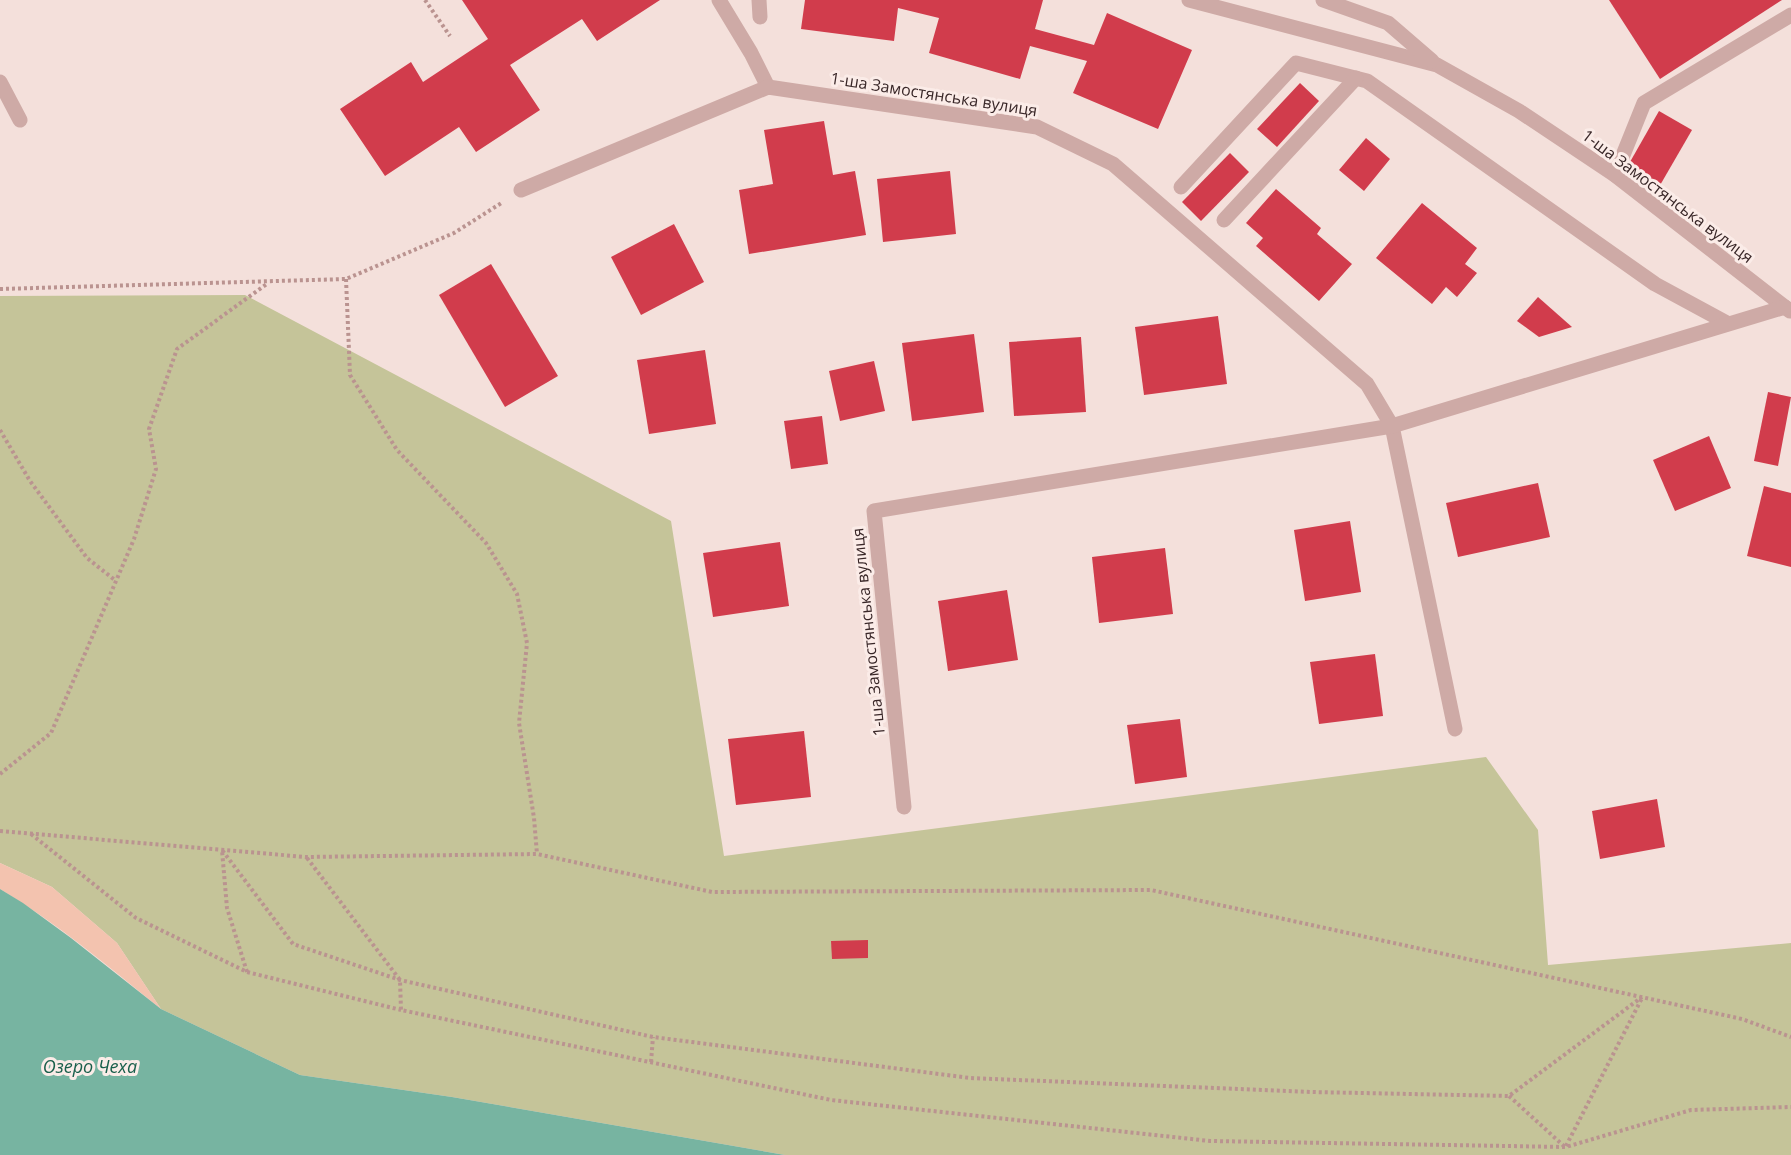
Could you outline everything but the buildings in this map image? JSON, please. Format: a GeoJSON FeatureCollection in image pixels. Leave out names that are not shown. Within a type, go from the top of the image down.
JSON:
{"type":"FeatureCollection","features":[{"type":"Feature","properties":{"kind":"street"},"geometry":{"type":"LineString","coordinates":[[521,190],[768,87],[751,53],[719,0]]}},
{"type":"Feature","properties":{"kind":"street"},"geometry":{"type":"LineString","coordinates":[[759,0],[760,18]]}},
{"type":"Feature","properties":{"kind":"street","name":"1-ша Замостянська вулиця"},"geometry":{"type":"LineString","coordinates":[[1189,0],[1437,65],[1519,111],[1614,175],[1788,309]]}},
{"type":"Feature","properties":{"kind":"street"},"geometry":{"type":"LineString","coordinates":[[1323,0],[1388,23],[1437,65]]}},
{"type":"Feature","properties":{"kind":"street"},"geometry":{"type":"LineString","coordinates":[[1614,175],[1644,103],[1791,15]]}},
{"type":"Feature","properties":{"kind":"street"},"geometry":{"type":"LineString","coordinates":[[1181,187],[1296,63],[1367,81],[1655,284],[1727,323]]}},
{"type":"Feature","properties":{"kind":"street"},"geometry":{"type":"LineString","coordinates":[[1224,220],[1356,78]]}},
{"type":"Feature","properties":{"kind":"street"},"geometry":{"type":"LineString","coordinates":[[0,82],[21,120]]}},
{"type":"Feature","properties":{"kind":"street","name":"1-ша Замостянська вулиця"},"geometry":{"type":"LineString","coordinates":[[768,87],[1037,127],[1113,164],[1367,384],[1392,426]]}},
{"type":"Feature","properties":{"kind":"street","name":"1-ша Замостянська вулиця"},"geometry":{"type":"LineString","coordinates":[[904,807],[874,511],[1392,426],[1727,323],[1788,309]]}},
{"type":"Feature","properties":{"kind":"street"},"geometry":{"type":"LineString","coordinates":[[1392,426],[1455,729]]}},
{"type":"Feature","properties":{"kind":"path"},"geometry":{"type":"LineString","coordinates":[[425,0],[450,36]]}},
{"type":"Feature","properties":{"kind":"path"},"geometry":{"type":"LineString","coordinates":[[0,289],[346,279],[454,233],[521,190]]}},
{"type":"Feature","properties":{"kind":"path"},"geometry":{"type":"LineString","coordinates":[[346,279],[350,375],[398,450],[486,543],[517,594],[527,643],[519,723],[534,818],[537,854]]}},
{"type":"Feature","properties":{"kind":"path"},"geometry":{"type":"LineString","coordinates":[[0,774],[51,733],[134,539],[156,469],[149,429],[177,349],[268,283]]}},
{"type":"Feature","properties":{"kind":"path"},"geometry":{"type":"LineString","coordinates":[[0,430],[30,481],[87,558],[116,581]]}},
{"type":"Feature","properties":{"kind":"path"},"geometry":{"type":"LineString","coordinates":[[0,831],[306,857],[537,854],[712,892],[1151,890],[1742,1019],[1791,1037]]}},
{"type":"Feature","properties":{"kind":"path"},"geometry":{"type":"LineString","coordinates":[[29,833],[136,918],[247,972],[401,1010],[831,1100],[1210,1141],[1566,1147],[1691,1110],[1791,1107]]}},
{"type":"Feature","properties":{"kind":"path"},"geometry":{"type":"LineString","coordinates":[[222,850],[293,944],[400,980],[653,1037],[970,1078],[1312,1092],[1509,1096],[1643,997]]}},
{"type":"Feature","properties":{"kind":"path"},"geometry":{"type":"LineString","coordinates":[[222,850],[227,908],[247,972]]}},
{"type":"Feature","properties":{"kind":"path"},"geometry":{"type":"LineString","coordinates":[[306,857],[400,980],[401,1010]]}},
{"type":"Feature","properties":{"kind":"path"},"geometry":{"type":"LineString","coordinates":[[1566,1147],[1643,997]]}},
{"type":"Feature","properties":{"kind":"path"},"geometry":{"type":"LineString","coordinates":[[651,1062],[653,1037]]}},
{"type":"Feature","properties":{"kind":"path"},"geometry":{"type":"LineString","coordinates":[[1509,1096],[1566,1147]]}},
{"type":"Feature","properties":{"kind":"shaded area"},"geometry":{"type":"Polygon","coordinates":[[[245,295],[671,521],[724,856],[1486,757],[1538,830],[1548,965],[1791,943],[1791,1155],[785,1155],[452,1097],[300,1075],[161,1009],[117,943],[52,887],[0,863],[0,296],[245,295]]]}},
{"type":"Feature","properties":{"kind":"sand"},"geometry":{"type":"Polygon","coordinates":[[[0,863],[52,887],[117,943],[161,1009],[62,931],[0,889],[0,863]]]}},
{"type":"Feature","properties":{"kind":"water","name":"Озеро Чеха"},"geometry":{"type":"Polygon","coordinates":[[[0,889],[71,938],[161,1009],[300,1075],[452,1097],[785,1155],[0,1155],[0,889]]]}}]}
